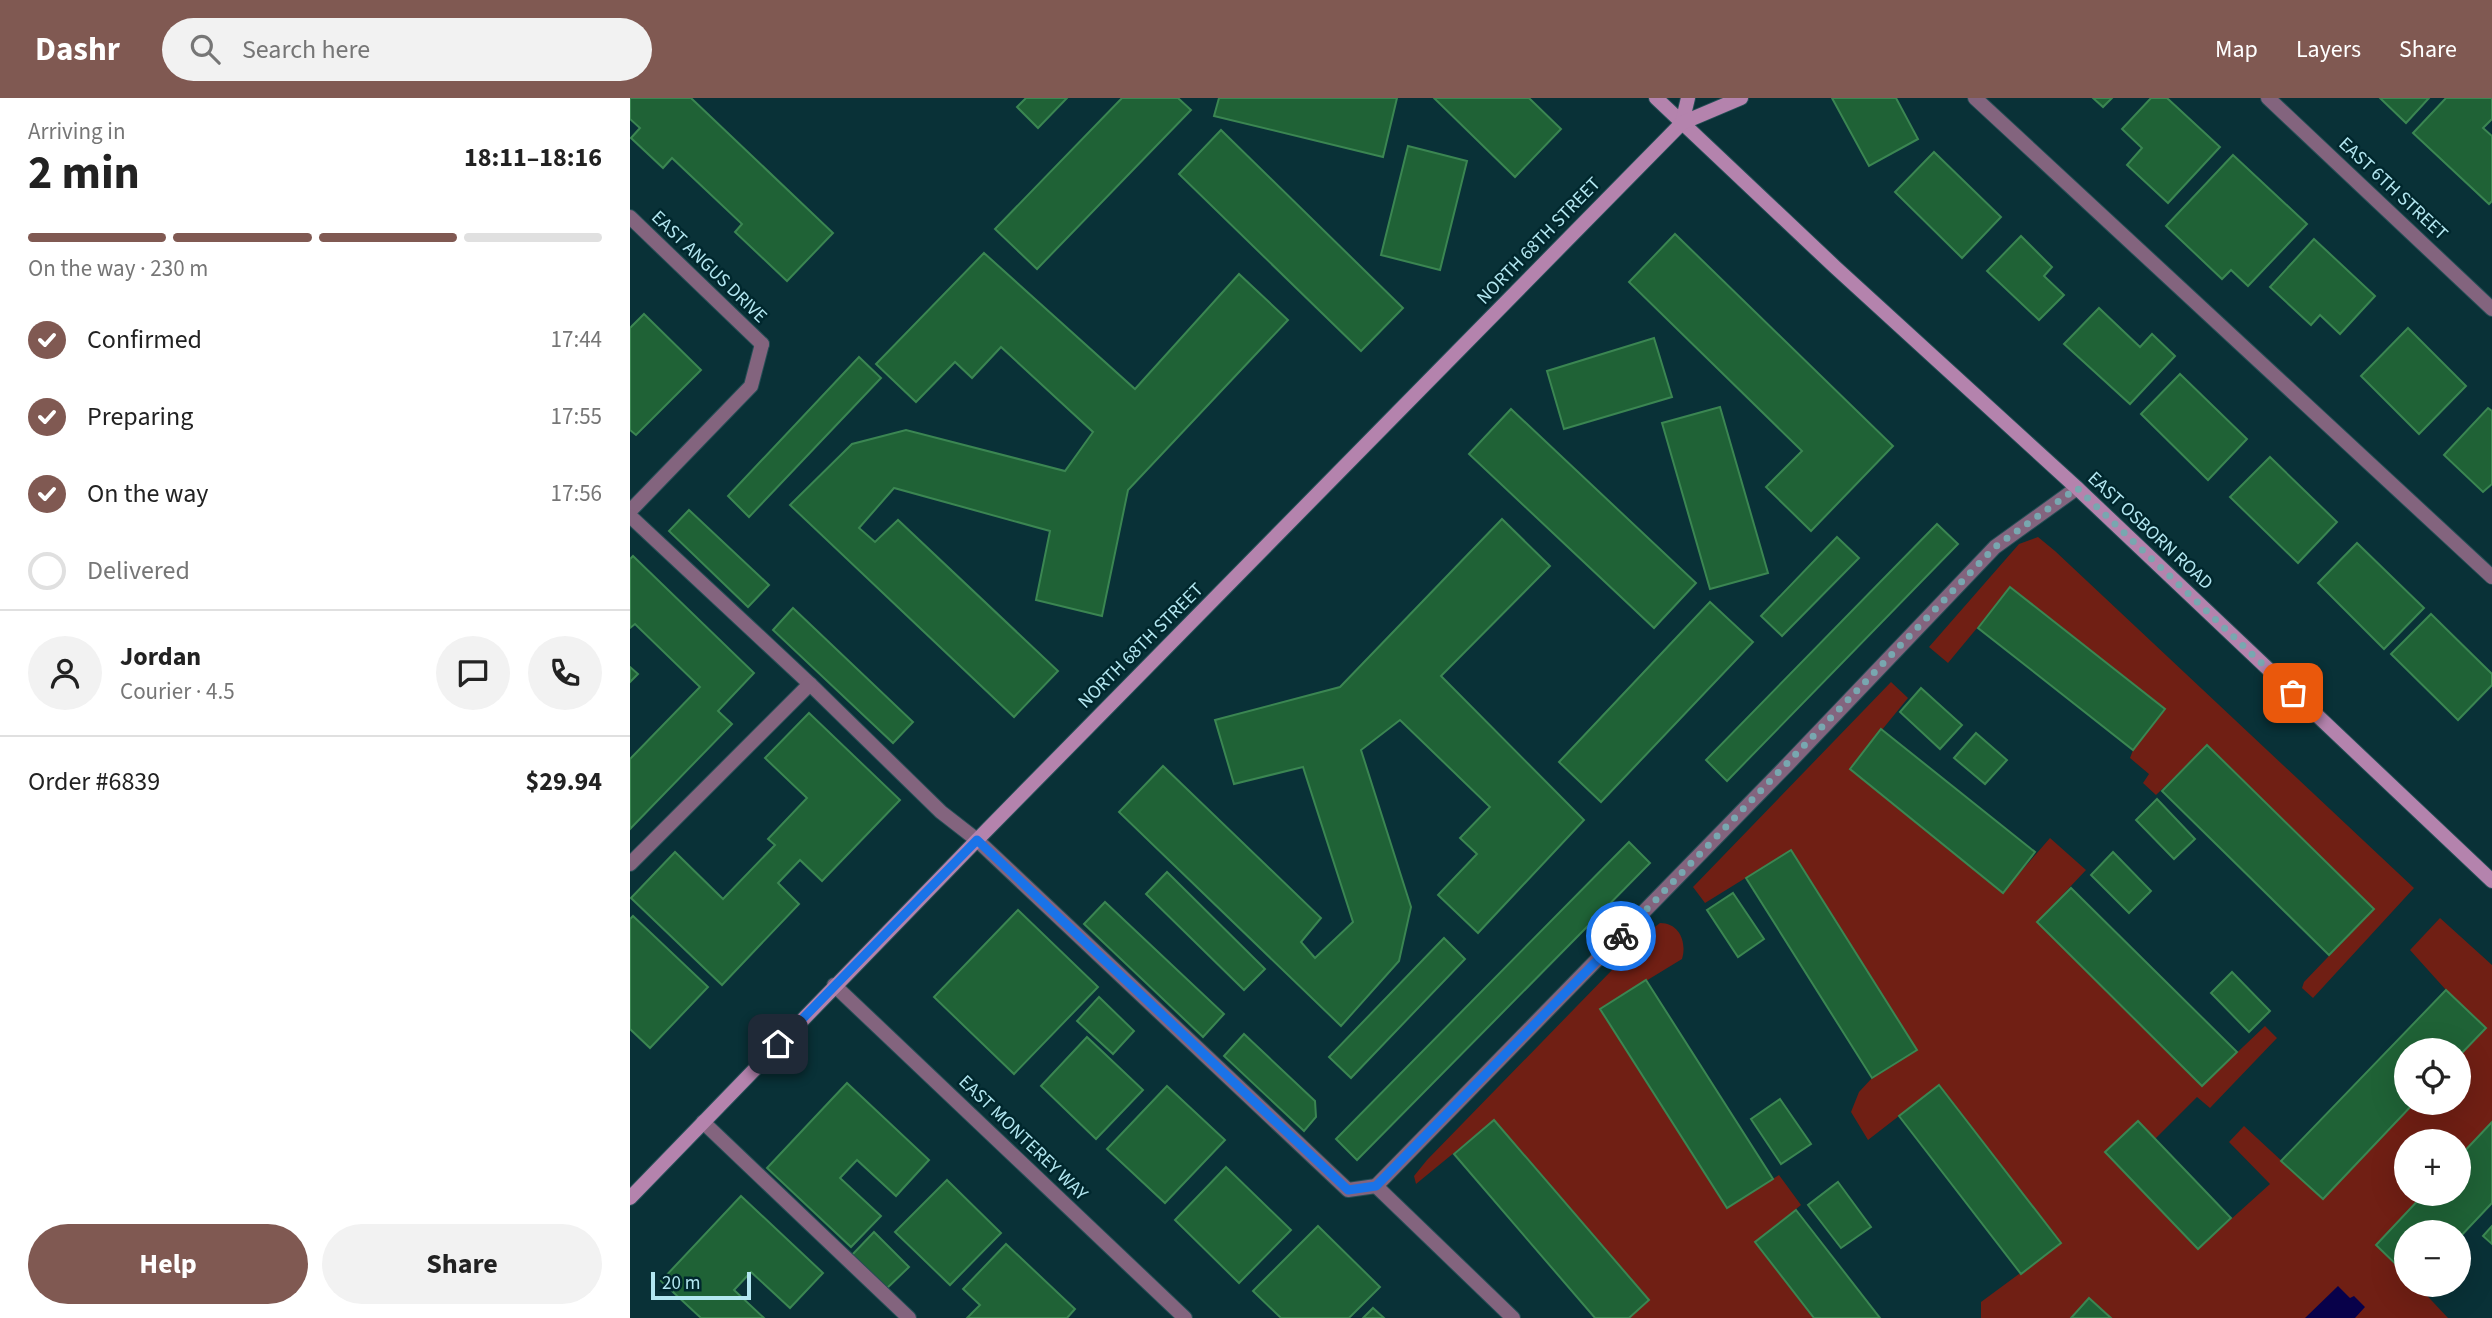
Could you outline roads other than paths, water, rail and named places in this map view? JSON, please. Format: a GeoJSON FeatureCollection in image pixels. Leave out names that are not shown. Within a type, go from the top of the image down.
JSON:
{"type":"FeatureCollection","features":[{"type":"Feature","properties":{"kind":"main road","name":"EAST OSBORN ROAD"},"geometry":{"type":"LineString","coordinates":[[1656,98],[1835,267],[2077,488],[2492,881]]}},
{"type":"Feature","properties":{"kind":"main road"},"geometry":{"type":"LineString","coordinates":[[1682,123],[1688,98]]}},
{"type":"Feature","properties":{"kind":"main road","name":"NORTH 68TH STREET"},"geometry":{"type":"LineString","coordinates":[[630,1198],[834,985],[1682,123],[1741,98]]}},
{"type":"Feature","properties":{"kind":"street"},"geometry":{"type":"LineString","coordinates":[[1975,98],[2492,577]]}},
{"type":"Feature","properties":{"kind":"street","name":"EAST 6TH STREET"},"geometry":{"type":"LineString","coordinates":[[2268,98],[2492,309]]}},
{"type":"Feature","properties":{"kind":"street","name":"EAST ANGUS DRIVE"},"geometry":{"type":"LineString","coordinates":[[630,217],[762,344],[751,386],[630,514]]}},
{"type":"Feature","properties":{"kind":"street"},"geometry":{"type":"LineString","coordinates":[[630,514],[941,812],[977,840],[1348,1190],[1376,1186],[1995,547],[2077,488]]}},
{"type":"Feature","properties":{"kind":"street"},"geometry":{"type":"LineString","coordinates":[[630,864],[810,684]]}},
{"type":"Feature","properties":{"kind":"street","name":"EAST MONTEREY WAY"},"geometry":{"type":"LineString","coordinates":[[834,985],[1185,1318]]}},
{"type":"Feature","properties":{"kind":"street"},"geometry":{"type":"LineString","coordinates":[[703,1122],[909,1318]]}},
{"type":"Feature","properties":{"kind":"street"},"geometry":{"type":"LineString","coordinates":[[1376,1186],[1513,1318]]}}]}
